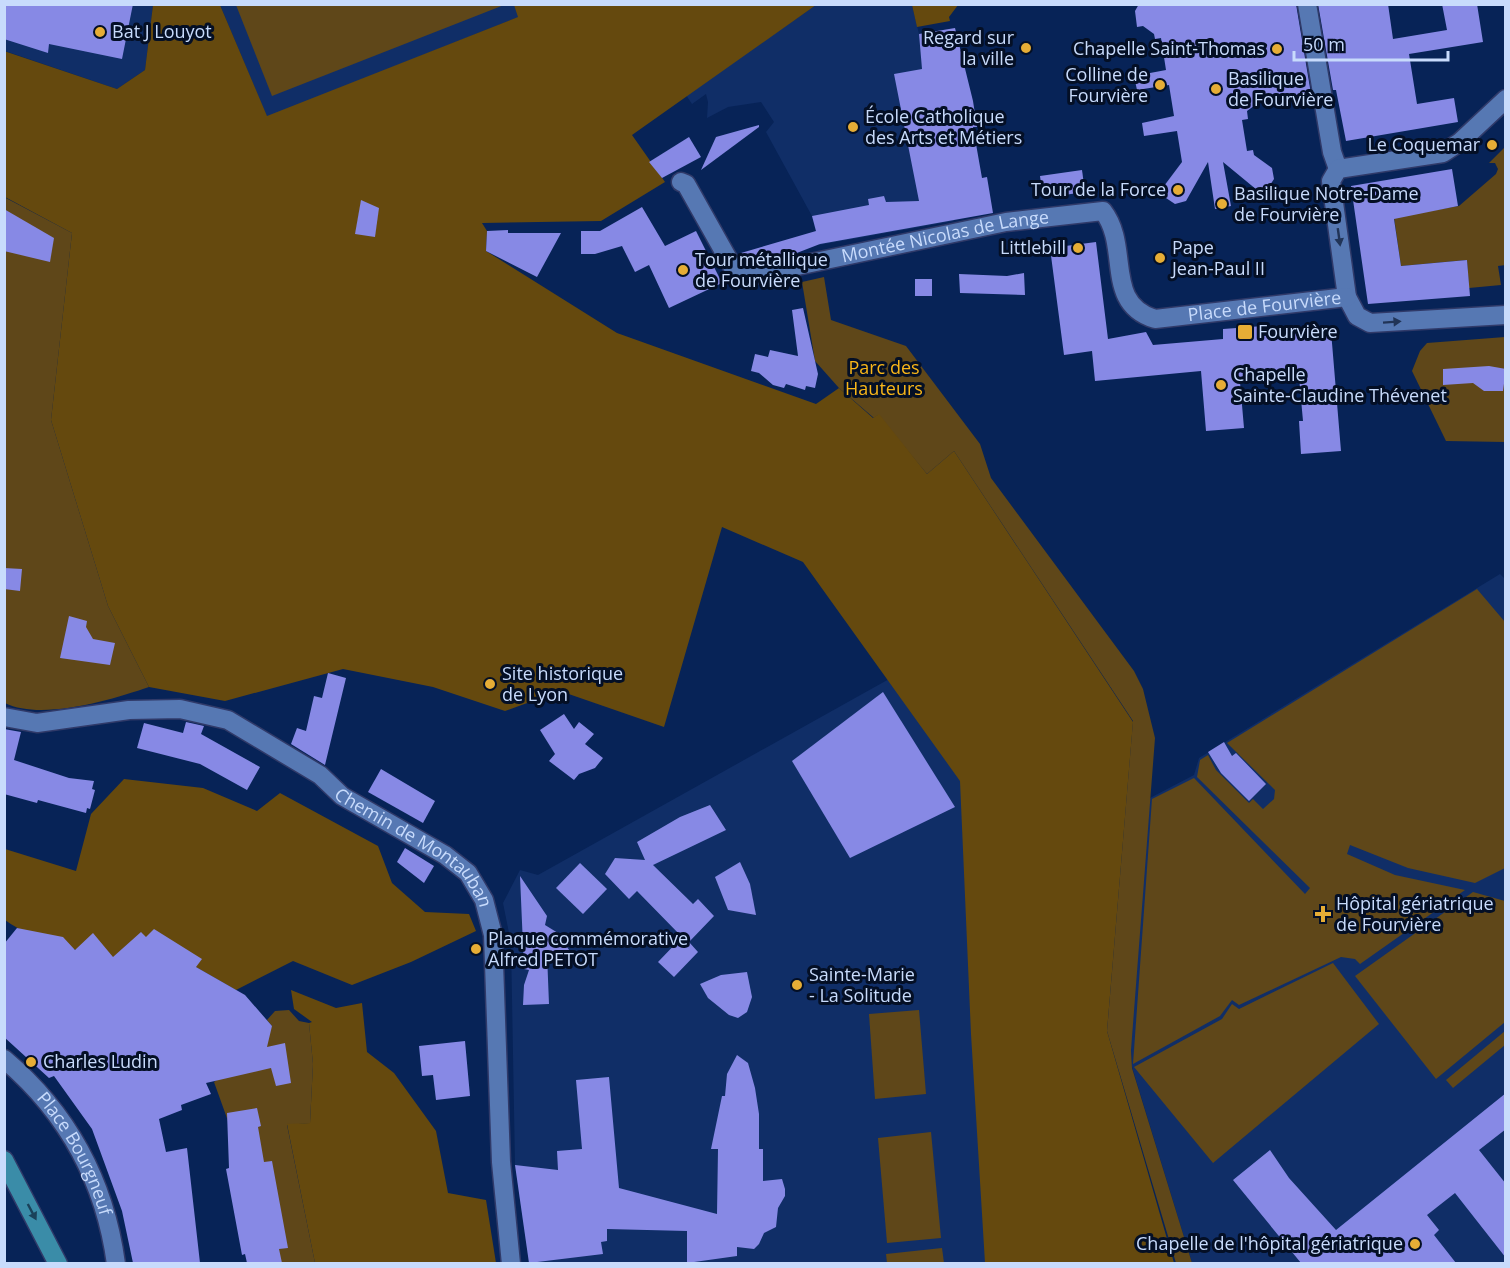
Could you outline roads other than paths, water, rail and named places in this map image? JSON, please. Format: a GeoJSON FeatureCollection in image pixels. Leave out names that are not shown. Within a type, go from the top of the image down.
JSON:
{"type":"FeatureCollection","features":[{"type":"Feature","properties":{"kind":"main road"},"geometry":{"type":"LineString","coordinates":[[4,1160],[58,1263]]}},
{"type":"Feature","properties":{"kind":"street"},"geometry":{"type":"LineString","coordinates":[[1307,4],[1332,152],[1343,168],[1443,153],[1460,142],[1506,99]]}},
{"type":"Feature","properties":{"kind":"street","name":"Place de Fourvière"},"geometry":{"type":"LineString","coordinates":[[1113,224],[1125,296],[1138,314],[1155,319],[1347,297],[1331,181],[1333,174],[1343,168]]}},
{"type":"Feature","properties":{"kind":"street","name":"Montée Nicolas de Lange"},"geometry":{"type":"LineString","coordinates":[[681,182],[686,184],[736,273],[749,276],[930,237],[1082,211],[1103,211],[1113,224]]}},
{"type":"Feature","properties":{"kind":"street"},"geometry":{"type":"LineString","coordinates":[[1347,297],[1357,316],[1370,323],[1506,315]]}},
{"type":"Feature","properties":{"kind":"street","name":"Chemin de Montauban"},"geometry":{"type":"LineString","coordinates":[[4,717],[37,723],[129,710],[180,709],[228,720],[320,775],[342,796],[445,855],[468,873],[484,900],[493,935],[501,1162],[511,1263]]}},
{"type":"Feature","properties":{"kind":"street","name":"Place Bourgneuf"},"geometry":{"type":"LineString","coordinates":[[4,1059],[44,1098],[72,1134],[93,1172],[112,1230],[116,1263]]}},
{"type":"Feature","properties":{"kind":"place","name":"Bat J Louyot"},"geometry":{"type":"Point","coordinates":[100,32]}},
{"type":"Feature","properties":{"kind":"place","name":"Regard sur la ville"},"geometry":{"type":"Point","coordinates":[1026,48]}},
{"type":"Feature","properties":{"kind":"place","name":"Chapelle Saint-Thomas"},"geometry":{"type":"Point","coordinates":[1277,49]}},
{"type":"Feature","properties":{"kind":"place","name":"Colline de Fourvière"},"geometry":{"type":"Point","coordinates":[1160,85]}},
{"type":"Feature","properties":{"kind":"place","name":"Basilique de Fourvière"},"geometry":{"type":"Point","coordinates":[1216,89]}},
{"type":"Feature","properties":{"kind":"place","name":"École Catholique des Arts et Métiers"},"geometry":{"type":"Point","coordinates":[853,127]}},
{"type":"Feature","properties":{"kind":"place","name":"Le Coquemar"},"geometry":{"type":"Point","coordinates":[1492,145]}},
{"type":"Feature","properties":{"kind":"place","name":"Tour de la Force"},"geometry":{"type":"Point","coordinates":[1178,190]}},
{"type":"Feature","properties":{"kind":"place","name":"Basilique Notre-Dame de Fourvière"},"geometry":{"type":"Point","coordinates":[1222,204]}},
{"type":"Feature","properties":{"kind":"place","name":"Littlebill"},"geometry":{"type":"Point","coordinates":[1078,248]}},
{"type":"Feature","properties":{"kind":"place","name":"Pape Jean-Paul II"},"geometry":{"type":"Point","coordinates":[1160,258]}},
{"type":"Feature","properties":{"kind":"place","name":"Tour métallique de Fourvière"},"geometry":{"type":"Point","coordinates":[683,270]}},
{"type":"Feature","properties":{"kind":"place","name":"Fourvière"},"geometry":{"type":"Point","coordinates":[1245,332]}},
{"type":"Feature","properties":{"kind":"place","name":"Chapelle Sainte-Claudine Thévenet"},"geometry":{"type":"Point","coordinates":[1221,385]}},
{"type":"Feature","properties":{"kind":"place","name":"Site historique de Lyon"},"geometry":{"type":"Point","coordinates":[490,684]}},
{"type":"Feature","properties":{"kind":"place","name":"Hôpital gériatrique de Fourvière"},"geometry":{"type":"Point","coordinates":[1323,914]}},
{"type":"Feature","properties":{"kind":"place","name":"Plaque commémorative Alfred PETOT"},"geometry":{"type":"Point","coordinates":[476,949]}},
{"type":"Feature","properties":{"kind":"place","name":"Sainte-Marie - La Solitude"},"geometry":{"type":"Point","coordinates":[797,985]}},
{"type":"Feature","properties":{"kind":"place","name":"Charles Ludin"},"geometry":{"type":"Point","coordinates":[31,1062]}},
{"type":"Feature","properties":{"kind":"place","name":"Chapelle de l'hôpital gériatrique"},"geometry":{"type":"Point","coordinates":[1415,1244]}},
{"type":"Feature","properties":{"kind":"park label","name":"Parc des Hauteurs"},"geometry":{"type":"Point","coordinates":[884,378]}}]}
